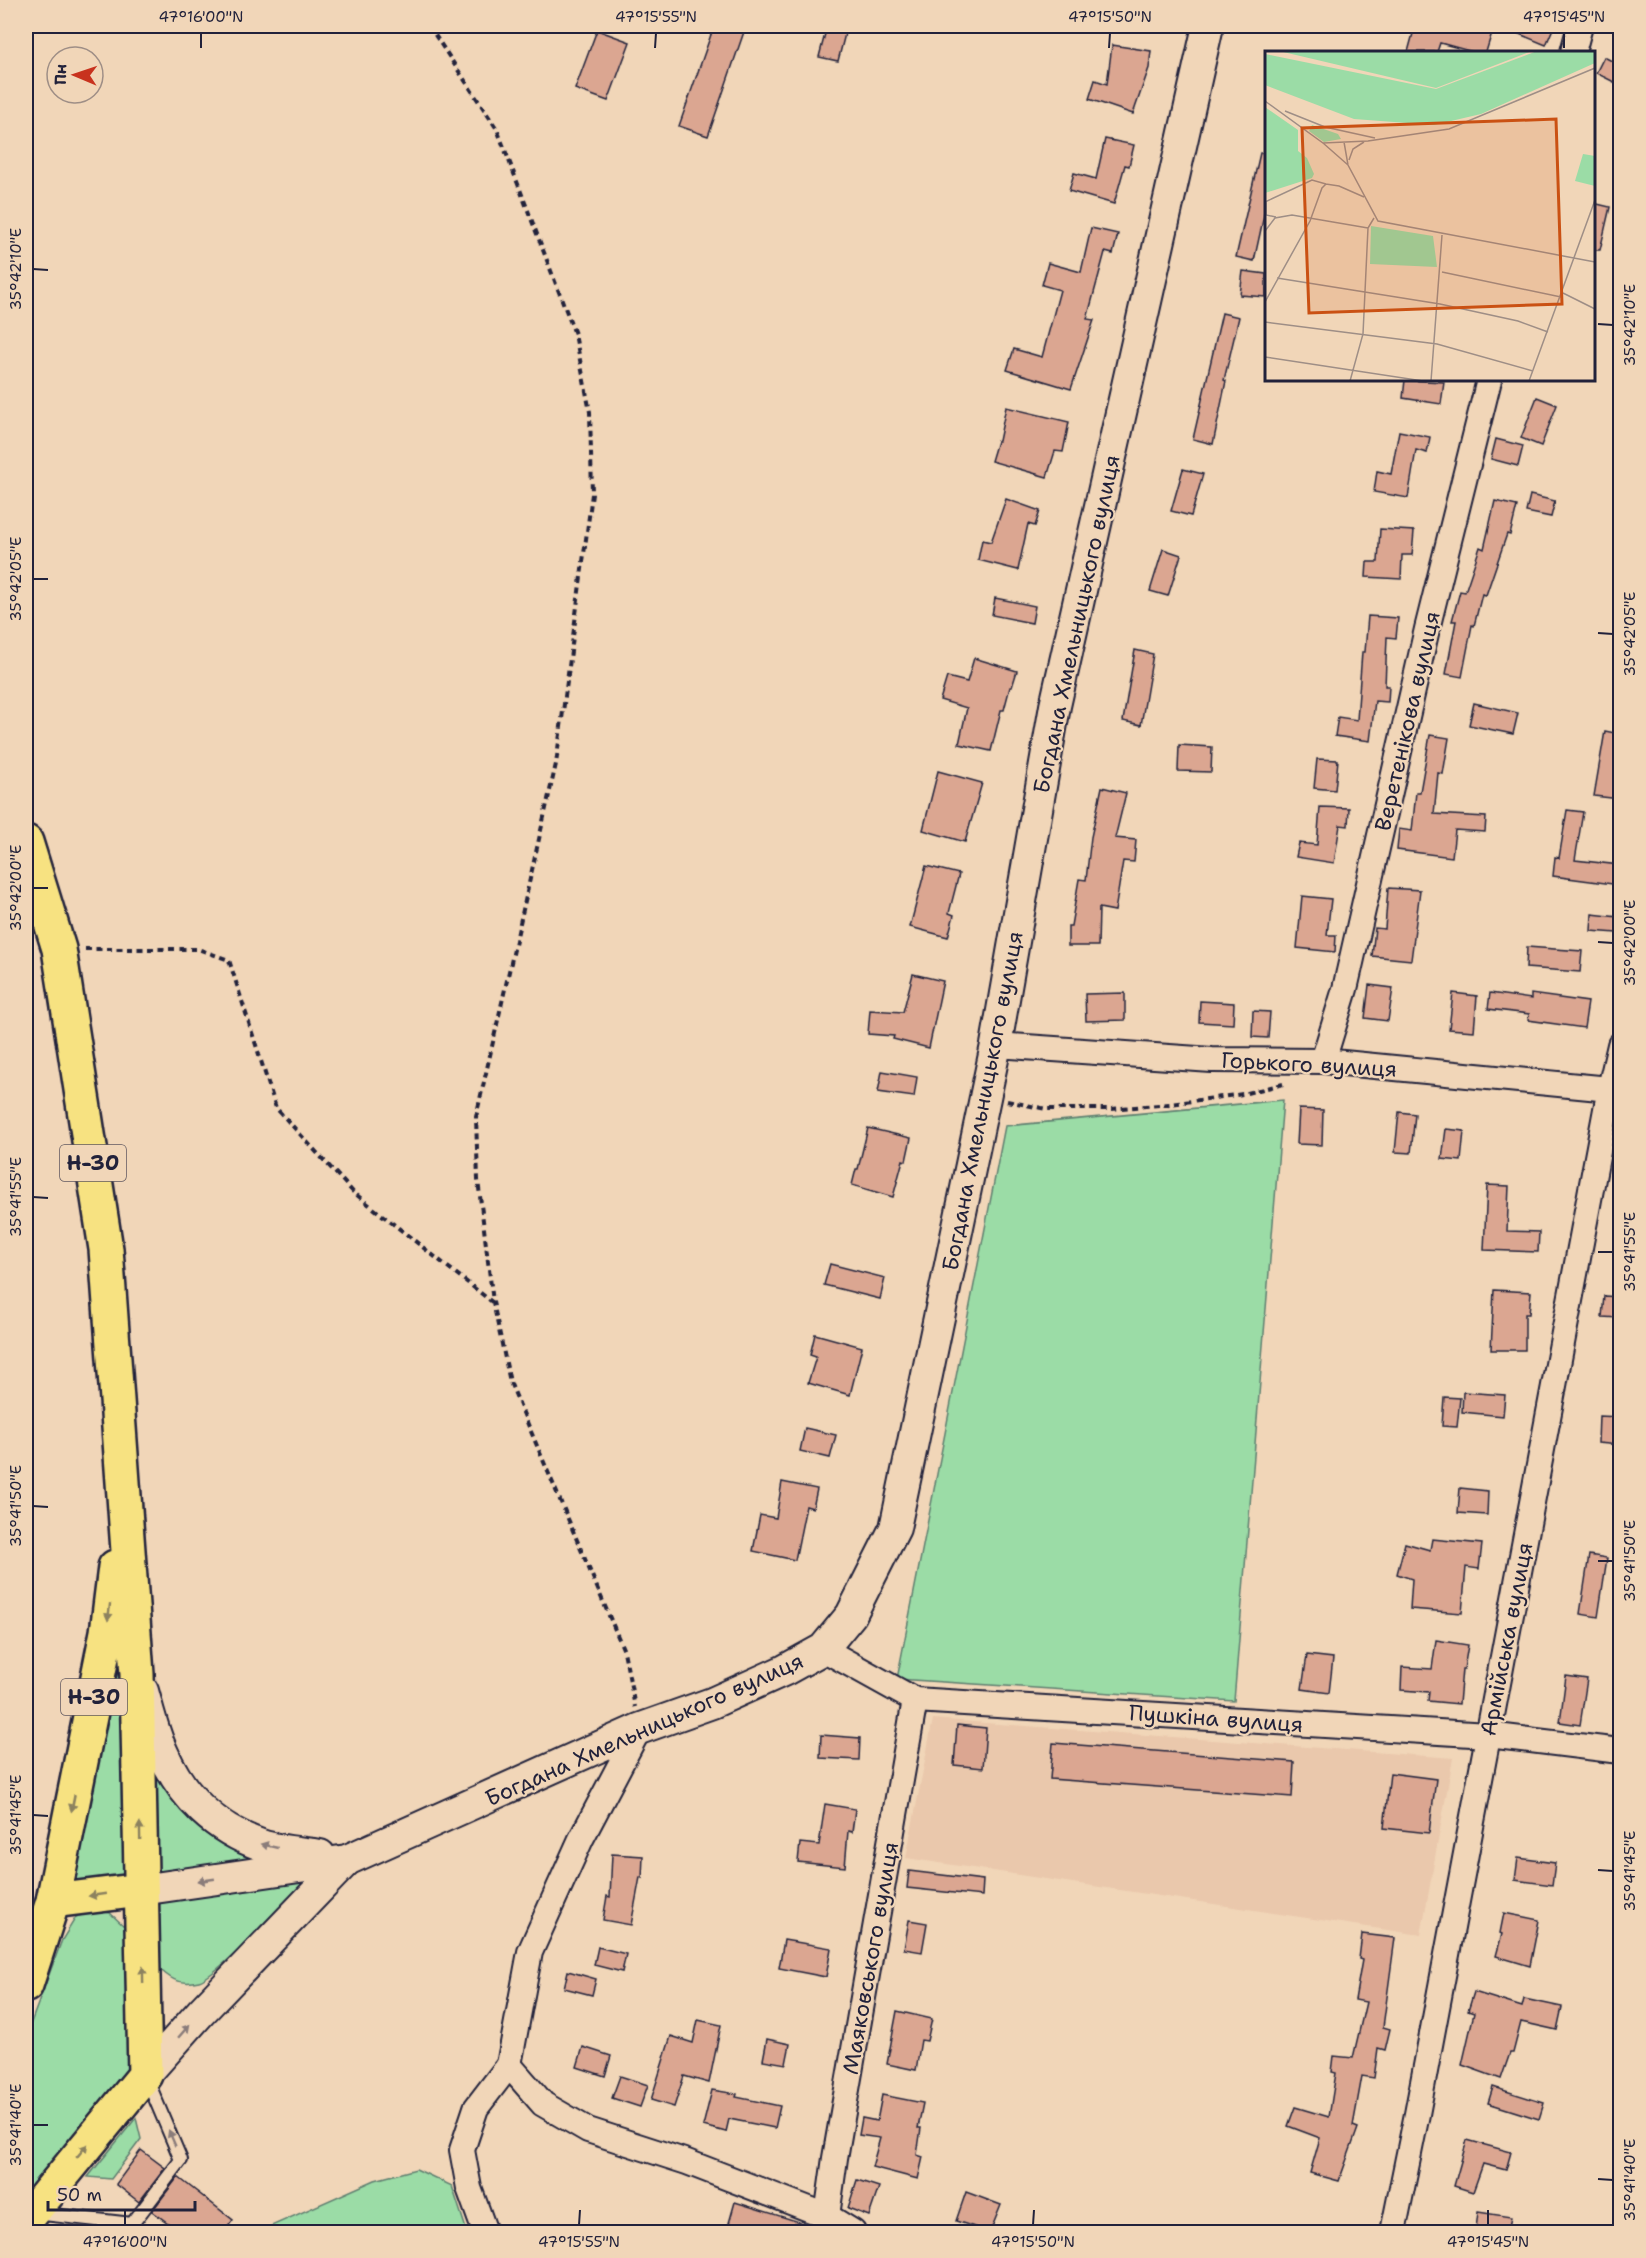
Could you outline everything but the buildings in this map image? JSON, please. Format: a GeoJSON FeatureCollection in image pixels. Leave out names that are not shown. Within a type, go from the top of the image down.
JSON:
{"type":"FeatureCollection","features":[{"type":"Feature","properties":{"kind":"main road","name":"Н-30"},"geometry":{"type":"LineString","coordinates":[[26,842],[59,949],[106,1250],[137,1674],[145,2075]]}},
{"type":"Feature","properties":{"kind":"main road","name":"Н-30"},"geometry":{"type":"LineString","coordinates":[[26,1985],[53,1901],[107,1632],[123,1491]]}},
{"type":"Feature","properties":{"kind":"main road"},"geometry":{"type":"LineString","coordinates":[[53,1901],[141,1890]]}},
{"type":"Feature","properties":{"kind":"main road"},"geometry":{"type":"LineString","coordinates":[[27,2215],[145,2075]]}},
{"type":"Feature","properties":{"kind":"street","name":"Богдана Хмельницького вулиця"},"geometry":{"type":"LineString","coordinates":[[347,1860],[639,1728],[712,1702],[785,1670],[823,1649],[851,1615],[895,1528],[996,1045],[1054,705],[1208,26]]}},
{"type":"Feature","properties":{"kind":"street"},"geometry":{"type":"LineString","coordinates":[[1573,51],[1580,26]]}},
{"type":"Feature","properties":{"kind":"street","name":"Веретенікова вулиця"},"geometry":{"type":"LineString","coordinates":[[1323,1061],[1345,989],[1427,629],[1489,381]]}},
{"type":"Feature","properties":{"kind":"street","name":"Горького вулиця"},"geometry":{"type":"LineString","coordinates":[[996,1045],[1212,1060],[1323,1061],[1615,1089]]}},
{"type":"Feature","properties":{"kind":"street","name":"Армійська вулиця"},"geometry":{"type":"LineString","coordinates":[[1393,2232],[1615,1089],[1620,1046]]}},
{"type":"Feature","properties":{"kind":"street","name":"Пушкіна вулиця"},"geometry":{"type":"LineString","coordinates":[[823,1649],[915,1700],[1488,1735],[1620,1751]]}},
{"type":"Feature","properties":{"kind":"street"},"geometry":{"type":"LineString","coordinates":[[137,1674],[162,1752],[181,1787],[207,1815],[232,1833],[263,1846],[347,1860]]}},
{"type":"Feature","properties":{"kind":"street","name":"Маяковського вулиця"},"geometry":{"type":"LineString","coordinates":[[825,2224],[915,1700]]}},
{"type":"Feature","properties":{"kind":"street"},"geometry":{"type":"LineString","coordinates":[[485,2232],[469,2188],[462,2150],[476,2108],[509,2065],[530,1952],[581,1839],[639,1728]]}},
{"type":"Feature","properties":{"kind":"street"},"geometry":{"type":"LineString","coordinates":[[141,1890],[347,1860]]}},
{"type":"Feature","properties":{"kind":"street"},"geometry":{"type":"LineString","coordinates":[[145,2075],[201,2012],[347,1860]]}},
{"type":"Feature","properties":{"kind":"street"},"geometry":{"type":"LineString","coordinates":[[509,2065],[543,2104],[588,2130],[687,2162],[825,2224],[853,2232]]}},
{"type":"Feature","properties":{"kind":"lane"},"geometry":{"type":"LineString","coordinates":[[27,2215],[132,2224],[181,2160],[145,2075]]}},
{"type":"Feature","properties":{"kind":"path"},"geometry":{"type":"LineString","coordinates":[[429,26],[497,129],[575,334],[590,412],[592,494],[556,764],[476,1117],[478,1180],[493,1302],[510,1382],[624,1651],[639,1728]]}},
{"type":"Feature","properties":{"kind":"path"},"geometry":{"type":"LineString","coordinates":[[59,949],[198,950],[229,960],[276,1108],[353,1192],[493,1302]]}},
{"type":"Feature","properties":{"kind":"path"},"geometry":{"type":"LineString","coordinates":[[986,1096],[1046,1109],[1112,1109],[1170,1104],[1243,1094],[1286,1084],[1323,1061]]}},
{"type":"Feature","properties":{"kind":"shaded area"},"geometry":{"type":"Polygon","coordinates":[[[933,1719],[1453,1758],[1421,1935],[906,1858],[933,1719]]]}},
{"type":"Feature","properties":{"kind":"green space"},"geometry":{"type":"Polygon","coordinates":[[[1283,1100],[1234,1701],[897,1679],[1005,1126],[1283,1100]]]}},
{"type":"Feature","properties":{"kind":"green space"},"geometry":{"type":"Polygon","coordinates":[[[124,1640],[129,1877],[73,1884],[124,1640]]]}},
{"type":"Feature","properties":{"kind":"green space"},"geometry":{"type":"Polygon","coordinates":[[[153,1761],[174,1800],[194,1824],[205,1833],[232,1847],[281,1859],[149,1875],[153,1761]]]}},
{"type":"Feature","properties":{"kind":"green space"},"geometry":{"type":"Polygon","coordinates":[[[310,1880],[237,1952],[199,1981],[179,1982],[154,1964],[150,1901],[310,1880]]]}},
{"type":"Feature","properties":{"kind":"green space"},"geometry":{"type":"Polygon","coordinates":[[[95,1910],[110,1913],[125,1927],[129,1952],[129,2071],[26,2198],[26,2036],[62,1940],[76,1917],[95,1910]]]}},
{"type":"Feature","properties":{"kind":"green space"},"geometry":{"type":"Polygon","coordinates":[[[136,2118],[141,2139],[111,2179],[88,2177],[136,2118]]]}},
{"type":"Feature","properties":{"kind":"green space"},"geometry":{"type":"Polygon","coordinates":[[[416,2169],[452,2186],[467,2232],[265,2232],[269,2227],[375,2180],[416,2169]]]}}]}
